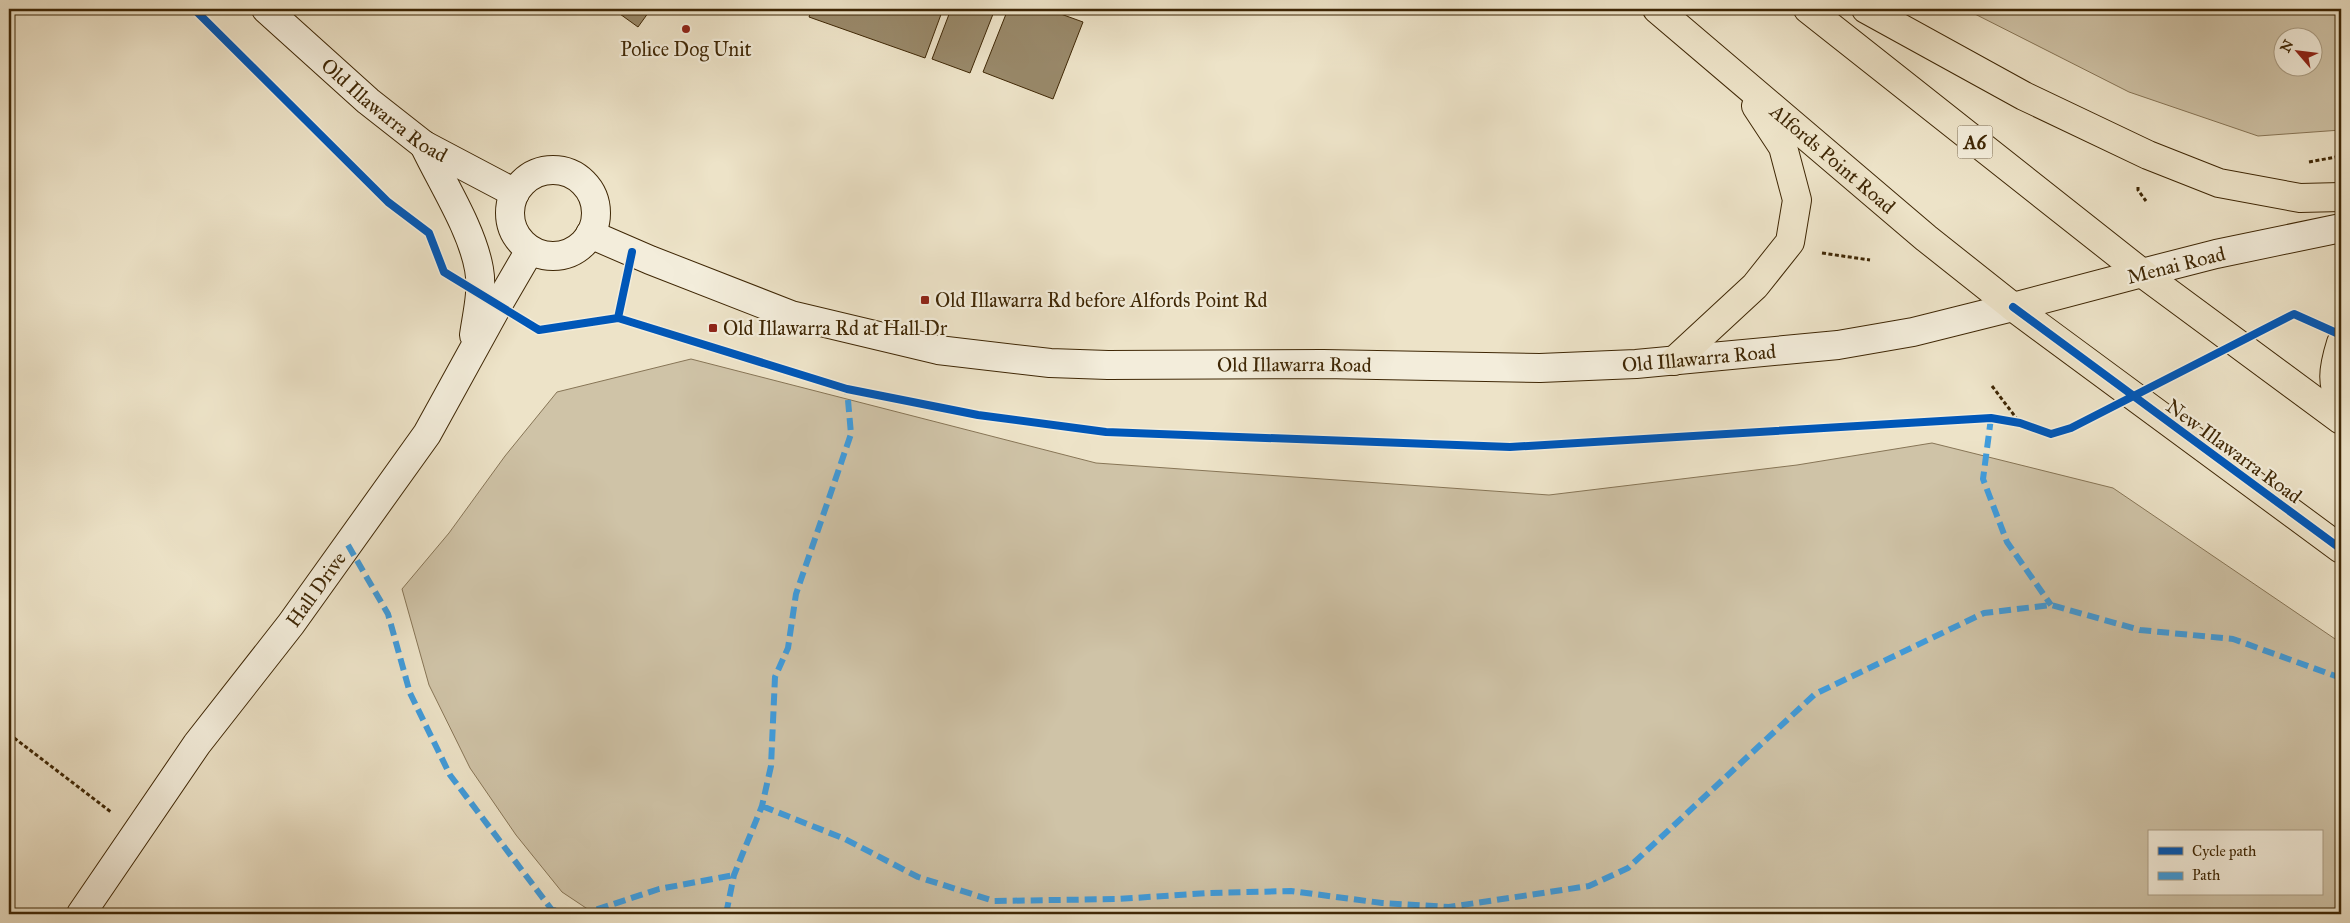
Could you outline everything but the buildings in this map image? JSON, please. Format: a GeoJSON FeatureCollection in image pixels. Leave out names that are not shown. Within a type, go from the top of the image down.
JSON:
{"type":"FeatureCollection","features":[{"type":"Feature","properties":{"kind":"highway","name":"Alfords Point Road"},"geometry":{"type":"LineString","coordinates":[[1656,9],[1926,238],[2013,307]]}},
{"type":"Feature","properties":{"kind":"highway","name":"A6"},"geometry":{"type":"LineString","coordinates":[[1808,9],[2142,273],[2341,420]]}},
{"type":"Feature","properties":{"kind":"highway"},"geometry":{"type":"LineString","coordinates":[[1866,9],[2024,96],[2148,155],[2219,183],[2300,198],[2341,196]]}},
{"type":"Feature","properties":{"kind":"highway"},"geometry":{"type":"LineString","coordinates":[[1674,361],[1755,286],[1790,242],[1797,200],[1783,147],[1740,81]]}},
{"type":"Feature","properties":{"kind":"highway","name":"Menai Road"},"geometry":{"type":"LineString","coordinates":[[2013,307],[2142,273]]}},
{"type":"Feature","properties":{"kind":"highway","name":"New Illawarra Road"},"geometry":{"type":"LineString","coordinates":[[2013,307],[2341,549]]}},
{"type":"Feature","properties":{"kind":"highway"},"geometry":{"type":"LineString","coordinates":[[2341,343],[2335,361],[2333,385],[2341,410]]}},
{"type":"Feature","properties":{"kind":"street","name":"Old Illawarra Road"},"geometry":{"type":"LineString","coordinates":[[266,9],[368,102],[424,145],[516,193]]}},
{"type":"Feature","properties":{"kind":"street"},"geometry":{"type":"LineString","coordinates":[[424,145],[464,223],[479,271],[480,292],[472,352]]}},
{"type":"Feature","properties":{"kind":"street"},"geometry":{"type":"LineString","coordinates":[[553,170],[566,172],[578,178],[593,197],[596,210],[595,222],[590,234],[582,245],[558,256],[544,256],[530,250],[514,233],[510,222],[512,198],[516,193],[528,178],[540,172],[553,170]]}},
{"type":"Feature","properties":{"kind":"street","name":"Menai Road"},"geometry":{"type":"LineString","coordinates":[[2142,273],[2216,254],[2341,228]]}},
{"type":"Feature","properties":{"kind":"street","name":"Old Illawarra Road"},"geometry":{"type":"LineString","coordinates":[[590,234],[650,260],[791,315],[938,350],[1050,363],[1108,365],[1324,364],[1540,368],[1674,361],[1838,345],[1913,332],[2013,307]]}},
{"type":"Feature","properties":{"kind":"street","name":"Hall Drive"},"geometry":{"type":"LineString","coordinates":[[81,914],[197,744],[291,624],[427,434],[530,250]]}},
{"type":"Feature","properties":{"kind":"path"},"geometry":{"type":"LineString","coordinates":[[1817,253],[1870,260]]}},
{"type":"Feature","properties":{"kind":"path"},"geometry":{"type":"LineString","coordinates":[[1992,386],[2024,424]]}},
{"type":"Feature","properties":{"kind":"path"},"geometry":{"type":"LineString","coordinates":[[2010,421],[2024,424]]}},
{"type":"Feature","properties":{"kind":"path"},"geometry":{"type":"LineString","coordinates":[[9,734],[137,832]]}},
{"type":"Feature","properties":{"kind":"shaded area"},"geometry":{"type":"Polygon","coordinates":[[[1965,9],[2341,9],[2341,130],[2258,136],[2129,92],[1965,9]]]}},
{"type":"Feature","properties":{"kind":"shaded area"},"geometry":{"type":"Polygon","coordinates":[[[691,359],[1096,463],[1549,495],[1797,465],[1932,443],[2113,488],[2341,643],[2341,914],[595,914],[562,892],[516,835],[470,768],[429,685],[402,589],[449,533],[505,456],[557,392],[691,359]]]}},
{"type":"Feature","properties":{"kind":"marked path"},"geometry":{"type":"LineString","coordinates":[[726,914],[734,875],[762,806],[771,766],[775,677],[788,648],[796,594],[851,434],[847,389]]}},
{"type":"Feature","properties":{"kind":"marked path"},"geometry":{"type":"LineString","coordinates":[[1991,418],[1983,479],[2007,542],[2051,605]]}},
{"type":"Feature","properties":{"kind":"marked path"},"geometry":{"type":"LineString","coordinates":[[348,545],[388,614],[410,693],[450,775],[552,910],[583,914],[659,889],[734,875]]}},
{"type":"Feature","properties":{"kind":"marked path"},"geometry":{"type":"LineString","coordinates":[[762,806],[845,839],[918,877],[994,901],[1118,899],[1209,893],[1291,891],[1382,903],[1449,907],[1589,886],[1628,868],[1815,694],[1984,613],[2051,605],[2140,630],[2233,639],[2341,678]]}},
{"type":"Feature","properties":{"kind":"cycle path"},"geometry":{"type":"LineString","coordinates":[[194,9],[388,202],[429,233],[444,272],[539,330],[618,318],[847,389],[978,415],[1106,432],[1510,447],[1991,418],[2020,423],[2051,434],[2071,428],[2294,314],[2341,335]]}},
{"type":"Feature","properties":{"kind":"cycle path"},"geometry":{"type":"LineString","coordinates":[[618,318],[632,252]]}},
{"type":"Feature","properties":{"kind":"cycle path"},"geometry":{"type":"LineString","coordinates":[[2013,307],[2341,549]]}},
{"type":"Feature","properties":{"kind":"place","name":"Police Dog Unit"},"geometry":{"type":"Point","coordinates":[686,29]}},
{"type":"Feature","properties":{"kind":"place","name":"Old Illawarra Rd before Alfords Point Rd"},"geometry":{"type":"Point","coordinates":[925,300]}},
{"type":"Feature","properties":{"kind":"place","name":"Old Illawarra Rd at Hall Dr"},"geometry":{"type":"Point","coordinates":[713,328]}}]}
